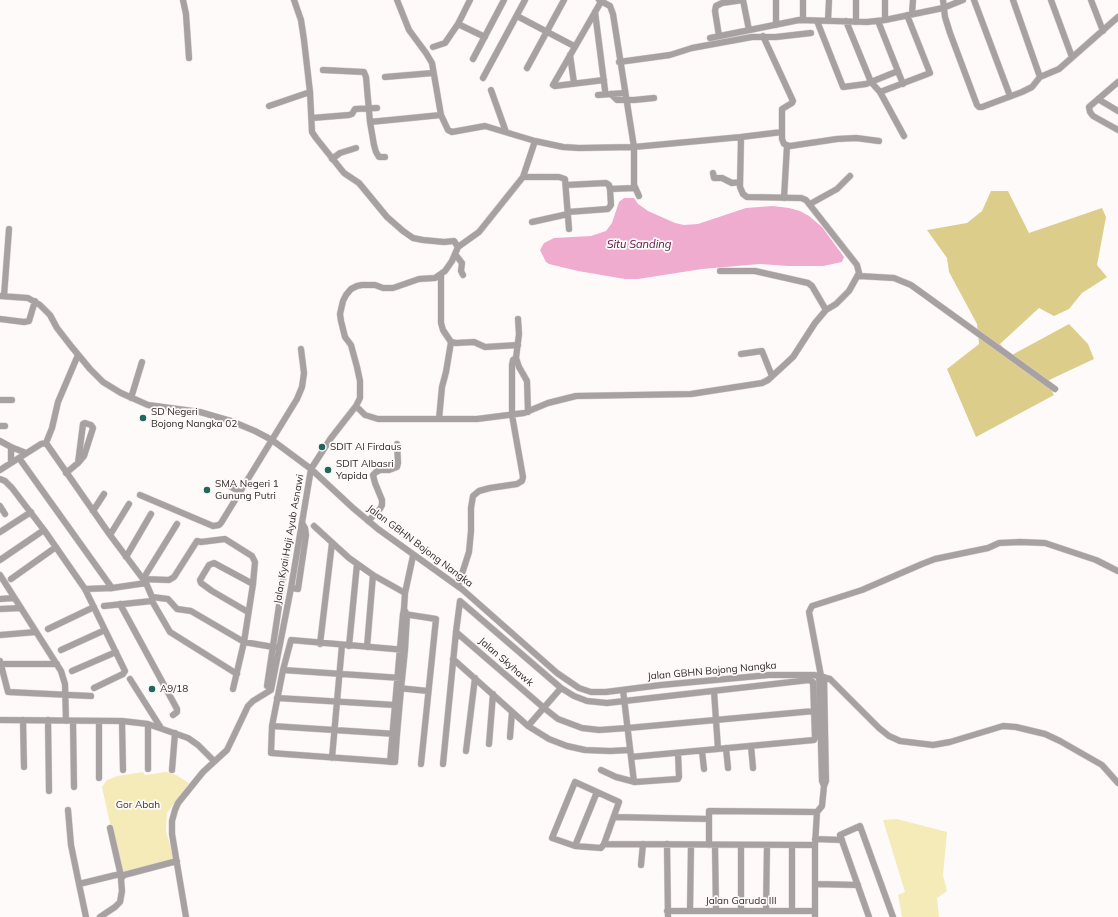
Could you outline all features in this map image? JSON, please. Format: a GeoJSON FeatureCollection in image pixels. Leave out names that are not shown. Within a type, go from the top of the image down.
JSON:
{"type":"FeatureCollection","features":[{"type":"Feature","properties":{"kind":"street"},"geometry":{"type":"LineString","coordinates":[[183,0],[186,14],[189,58]]}},
{"type":"Feature","properties":{"kind":"street"},"geometry":{"type":"LineString","coordinates":[[294,0],[301,20],[314,135],[344,173],[359,183],[387,217],[407,234],[413,238],[423,240],[444,242],[454,241],[458,247]]}},
{"type":"Feature","properties":{"kind":"street"},"geometry":{"type":"LineString","coordinates":[[397,0],[409,30],[430,58],[441,115],[446,129],[450,131],[486,126],[535,142],[575,148],[634,147],[741,138],[782,132]]}},
{"type":"Feature","properties":{"kind":"street"},"geometry":{"type":"LineString","coordinates":[[400,0],[405,12]]}},
{"type":"Feature","properties":{"kind":"street"},"geometry":{"type":"LineString","coordinates":[[433,47],[445,43],[458,24],[470,0]]}},
{"type":"Feature","properties":{"kind":"street"},"geometry":{"type":"LineString","coordinates":[[473,59],[504,0]]}},
{"type":"Feature","properties":{"kind":"street"},"geometry":{"type":"LineString","coordinates":[[483,78],[525,0]]}},
{"type":"Feature","properties":{"kind":"street"},"geometry":{"type":"LineString","coordinates":[[527,68],[564,0]]}},
{"type":"Feature","properties":{"kind":"street"},"geometry":{"type":"LineString","coordinates":[[604,80],[553,85],[574,46],[595,12],[600,0],[610,6],[611,10],[634,147],[634,188],[639,196]]}},
{"type":"Feature","properties":{"kind":"street"},"geometry":{"type":"LineString","coordinates":[[719,36],[714,11],[716,6],[722,4],[743,0],[749,30]]}},
{"type":"Feature","properties":{"kind":"street"},"geometry":{"type":"LineString","coordinates":[[776,0],[776,25]]}},
{"type":"Feature","properties":{"kind":"street"},"geometry":{"type":"LineString","coordinates":[[803,0],[803,20]]}},
{"type":"Feature","properties":{"kind":"street"},"geometry":{"type":"LineString","coordinates":[[828,21],[829,0]]}},
{"type":"Feature","properties":{"kind":"street"},"geometry":{"type":"LineString","coordinates":[[856,0],[856,22]]}},
{"type":"Feature","properties":{"kind":"street"},"geometry":{"type":"LineString","coordinates":[[885,0],[885,20]]}},
{"type":"Feature","properties":{"kind":"street"},"geometry":{"type":"LineString","coordinates":[[880,92],[930,73],[910,15],[913,0]]}},
{"type":"Feature","properties":{"kind":"street"},"geometry":{"type":"LineString","coordinates":[[942,0],[950,33],[977,106],[982,108],[1028,89],[1032,87],[1040,77],[1060,69],[1118,17]]}},
{"type":"Feature","properties":{"kind":"street"},"geometry":{"type":"LineString","coordinates":[[710,38],[803,20],[856,22],[885,20],[943,8],[963,0]]}},
{"type":"Feature","properties":{"kind":"street"},"geometry":{"type":"LineString","coordinates":[[974,0],[1010,96]]}},
{"type":"Feature","properties":{"kind":"street"},"geometry":{"type":"LineString","coordinates":[[1013,0],[1040,77]]}},
{"type":"Feature","properties":{"kind":"street"},"geometry":{"type":"LineString","coordinates":[[1051,0],[1072,57]]}},
{"type":"Feature","properties":{"kind":"street"},"geometry":{"type":"LineString","coordinates":[[1091,0],[1103,30]]}},
{"type":"Feature","properties":{"kind":"street"},"geometry":{"type":"LineString","coordinates":[[595,12],[605,90]]}},
{"type":"Feature","properties":{"kind":"street"},"geometry":{"type":"LineString","coordinates":[[517,16],[574,46]]}},
{"type":"Feature","properties":{"kind":"street"},"geometry":{"type":"LineString","coordinates":[[878,20],[902,84]]}},
{"type":"Feature","properties":{"kind":"street"},"geometry":{"type":"LineString","coordinates":[[817,21],[843,87],[866,84],[898,72]]}},
{"type":"Feature","properties":{"kind":"street"},"geometry":{"type":"LineString","coordinates":[[846,21],[871,82],[880,92],[904,136]]}},
{"type":"Feature","properties":{"kind":"street"},"geometry":{"type":"LineString","coordinates":[[458,24],[485,37]]}},
{"type":"Feature","properties":{"kind":"street"},"geometry":{"type":"LineString","coordinates":[[620,62],[670,55],[692,48],[738,39],[763,36],[776,37],[811,32]]}},
{"type":"Feature","properties":{"kind":"street"},"geometry":{"type":"LineString","coordinates":[[763,36],[793,101],[782,109],[782,142],[787,146],[837,139],[856,138],[879,141]]}},
{"type":"Feature","properties":{"kind":"street"},"geometry":{"type":"LineString","coordinates":[[570,55],[574,84]]}},
{"type":"Feature","properties":{"kind":"street"},"geometry":{"type":"LineString","coordinates":[[323,70],[364,72],[366,77],[368,108],[374,146],[379,157],[385,156]]}},
{"type":"Feature","properties":{"kind":"street"},"geometry":{"type":"LineString","coordinates":[[385,77],[433,73]]}},
{"type":"Feature","properties":{"kind":"street"},"geometry":{"type":"LineString","coordinates":[[1116,85],[1090,107],[1090,112],[1093,116],[1118,130]]}},
{"type":"Feature","properties":{"kind":"street"},"geometry":{"type":"LineString","coordinates":[[491,90],[506,132]]}},
{"type":"Feature","properties":{"kind":"street"},"geometry":{"type":"LineString","coordinates":[[269,106],[310,92]]}},
{"type":"Feature","properties":{"kind":"street"},"geometry":{"type":"LineString","coordinates":[[598,95],[625,93]]}},
{"type":"Feature","properties":{"kind":"street"},"geometry":{"type":"LineString","coordinates":[[611,94],[617,100],[654,98]]}},
{"type":"Feature","properties":{"kind":"street"},"geometry":{"type":"LineString","coordinates":[[1098,99],[1118,111]]}},
{"type":"Feature","properties":{"kind":"street"},"geometry":{"type":"LineString","coordinates":[[312,118],[349,115],[352,114],[355,109],[376,108]]}},
{"type":"Feature","properties":{"kind":"street"},"geometry":{"type":"LineString","coordinates":[[370,122],[441,115]]}},
{"type":"Feature","properties":{"kind":"street"},"geometry":{"type":"LineString","coordinates":[[356,406],[365,416],[378,419],[477,419],[528,412],[548,403],[576,396],[691,394],[762,383],[772,376],[792,357],[815,323],[826,310],[836,304],[849,291],[858,276],[859,271],[857,265],[806,200],[801,198],[747,197],[741,192],[741,138]]}},
{"type":"Feature","properties":{"kind":"street"},"geometry":{"type":"LineString","coordinates":[[439,419],[442,387],[451,342],[443,330],[441,323],[442,274],[448,268],[458,247],[479,232],[523,177],[535,142]]}},
{"type":"Feature","properties":{"kind":"street"},"geometry":{"type":"LineString","coordinates":[[784,198],[787,146]]}},
{"type":"Feature","properties":{"kind":"street"},"geometry":{"type":"LineString","coordinates":[[332,158],[345,151],[356,148]]}},
{"type":"Feature","properties":{"kind":"street"},"geometry":{"type":"LineString","coordinates":[[713,173],[714,178],[722,178],[732,183],[740,182]]}},
{"type":"Feature","properties":{"kind":"street"},"geometry":{"type":"LineString","coordinates":[[810,204],[837,189],[850,176]]}},
{"type":"Feature","properties":{"kind":"street"},"geometry":{"type":"LineString","coordinates":[[523,177],[565,179],[569,229]]}},
{"type":"Feature","properties":{"kind":"street"},"geometry":{"type":"LineString","coordinates":[[532,222],[568,213],[608,209],[611,206],[610,185],[606,183],[566,185]]}},
{"type":"Feature","properties":{"kind":"street"},"geometry":{"type":"LineString","coordinates":[[610,189],[634,188]]}},
{"type":"Feature","properties":{"kind":"street"},"geometry":{"type":"LineString","coordinates":[[0,319],[29,322],[35,301],[22,297],[2,296],[9,229]]}},
{"type":"Feature","properties":{"kind":"street"},"geometry":{"type":"LineString","coordinates":[[455,254],[462,263],[461,271],[464,275]]}},
{"type":"Feature","properties":{"kind":"street"},"geometry":{"type":"LineString","coordinates":[[720,271],[759,272],[808,283],[812,286],[826,310]]}},
{"type":"Feature","properties":{"kind":"street","name":"Jalan Kyai Haji Ayub Asnawi"},"geometry":{"type":"LineString","coordinates":[[214,761],[229,748],[248,706],[253,701],[271,690],[276,647],[291,588],[311,469],[331,438],[356,406],[360,398],[360,381],[351,345],[345,336],[340,314],[346,295],[351,289],[362,285],[375,285],[383,288],[394,288],[419,279],[435,278],[442,274]]}},
{"type":"Feature","properties":{"kind":"street"},"geometry":{"type":"LineString","coordinates":[[858,276],[894,278],[911,285],[1054,389]]}},
{"type":"Feature","properties":{"kind":"street","name":"Jalan GBHN Bojong Nangka"},"geometry":{"type":"LineString","coordinates":[[35,301],[46,310],[57,328],[78,355],[103,382],[131,398],[148,405],[200,412],[243,425],[272,440],[311,469],[368,521],[413,556],[460,588],[557,673],[579,688],[591,692],[606,692],[661,685],[769,676],[804,674],[821,676]]}},
{"type":"Feature","properties":{"kind":"street"},"geometry":{"type":"LineString","coordinates":[[518,319],[520,334],[516,358],[519,367],[527,380],[528,412]]}},
{"type":"Feature","properties":{"kind":"street"},"geometry":{"type":"LineString","coordinates":[[451,342],[474,342],[485,347],[518,345]]}},
{"type":"Feature","properties":{"kind":"street"},"geometry":{"type":"LineString","coordinates":[[140,494],[213,526],[221,523],[297,399],[302,387],[304,373],[301,349]]}},
{"type":"Feature","properties":{"kind":"street"},"geometry":{"type":"LineString","coordinates":[[741,354],[762,351],[772,376]]}},
{"type":"Feature","properties":{"kind":"street"},"geometry":{"type":"LineString","coordinates":[[46,443],[52,428],[58,402],[78,355]]}},
{"type":"Feature","properties":{"kind":"street"},"geometry":{"type":"LineString","coordinates":[[442,764],[460,601],[460,588],[469,552],[473,496],[479,491],[517,484],[522,481],[512,415],[512,365],[513,360],[516,358]]}},
{"type":"Feature","properties":{"kind":"street"},"geometry":{"type":"LineString","coordinates":[[131,398],[142,362]]}},
{"type":"Feature","properties":{"kind":"street"},"geometry":{"type":"LineString","coordinates":[[0,400],[12,400]]}},
{"type":"Feature","properties":{"kind":"street"},"geometry":{"type":"LineString","coordinates":[[66,473],[78,463],[84,456],[93,428],[91,425],[85,423],[83,424],[78,463]]}},
{"type":"Feature","properties":{"kind":"street"},"geometry":{"type":"LineString","coordinates":[[0,441],[26,453]]}},
{"type":"Feature","properties":{"kind":"street"},"geometry":{"type":"LineString","coordinates":[[2,468],[41,444],[46,443]]}},
{"type":"Feature","properties":{"kind":"street"},"geometry":{"type":"LineString","coordinates":[[46,443],[110,535],[145,581],[152,599],[170,632],[237,674]]}},
{"type":"Feature","properties":{"kind":"street"},"geometry":{"type":"LineString","coordinates":[[368,521],[382,505],[382,500],[374,483],[373,475],[380,470],[389,470],[397,467],[397,444]]}},
{"type":"Feature","properties":{"kind":"street"},"geometry":{"type":"LineString","coordinates":[[11,446],[11,463]]}},
{"type":"Feature","properties":{"kind":"street"},"geometry":{"type":"LineString","coordinates":[[19,458],[112,588]]}},
{"type":"Feature","properties":{"kind":"street"},"geometry":{"type":"LineString","coordinates":[[0,479],[5,481],[12,488],[89,589],[94,607],[125,671],[125,673],[94,688]]}},
{"type":"Feature","properties":{"kind":"street"},"geometry":{"type":"LineString","coordinates":[[224,483],[240,492]]}},
{"type":"Feature","properties":{"kind":"street"},"geometry":{"type":"LineString","coordinates":[[93,511],[104,494]]}},
{"type":"Feature","properties":{"kind":"street"},"geometry":{"type":"LineString","coordinates":[[110,535],[129,504]]}},
{"type":"Feature","properties":{"kind":"street"},"geometry":{"type":"LineString","coordinates":[[0,506],[5,514]]}},
{"type":"Feature","properties":{"kind":"street"},"geometry":{"type":"LineString","coordinates":[[0,532],[31,512]]}},
{"type":"Feature","properties":{"kind":"street"},"geometry":{"type":"LineString","coordinates":[[126,557],[151,514]]}},
{"type":"Feature","properties":{"kind":"street"},"geometry":{"type":"LineString","coordinates":[[291,588],[298,589],[306,535],[305,528],[302,523]]}},
{"type":"Feature","properties":{"kind":"street"},"geometry":{"type":"LineString","coordinates":[[145,581],[177,524]]}},
{"type":"Feature","properties":{"kind":"street"},"geometry":{"type":"LineString","coordinates":[[314,526],[332,544],[357,564],[405,593]]}},
{"type":"Feature","properties":{"kind":"street"},"geometry":{"type":"LineString","coordinates":[[0,560],[44,530]]}},
{"type":"Feature","properties":{"kind":"street"},"geometry":{"type":"LineString","coordinates":[[89,589],[112,588],[145,581],[169,580],[174,577],[201,534]]}},
{"type":"Feature","properties":{"kind":"street"},"geometry":{"type":"LineString","coordinates":[[197,541],[201,542],[225,539],[252,556],[255,562],[244,642],[233,689]]}},
{"type":"Feature","properties":{"kind":"street"},"geometry":{"type":"LineString","coordinates":[[815,914],[815,842],[817,812],[822,806],[823,791],[826,781],[821,676],[810,612],[812,606],[862,590],[922,564],[982,550],[999,543],[1045,543],[1096,560],[1118,571]]}},
{"type":"Feature","properties":{"kind":"street"},"geometry":{"type":"LineString","coordinates":[[320,644],[332,544]]}},
{"type":"Feature","properties":{"kind":"street"},"geometry":{"type":"LineString","coordinates":[[11,579],[56,547]]}},
{"type":"Feature","properties":{"kind":"street"},"geometry":{"type":"LineString","coordinates":[[402,650],[320,644],[291,640],[283,670],[272,726],[271,754],[390,762],[395,734],[400,678],[405,613],[405,593],[413,556]]}},
{"type":"Feature","properties":{"kind":"street"},"geometry":{"type":"LineString","coordinates":[[248,612],[212,591],[201,583],[200,580],[209,565],[214,562],[253,584]]}},
{"type":"Feature","properties":{"kind":"street"},"geometry":{"type":"LineString","coordinates":[[267,686],[276,647],[286,562],[295,566]]}},
{"type":"Feature","properties":{"kind":"street"},"geometry":{"type":"LineString","coordinates":[[349,646],[357,564]]}},
{"type":"Feature","properties":{"kind":"street"},"geometry":{"type":"LineString","coordinates":[[0,575],[57,664],[64,678],[66,721]]}},
{"type":"Feature","properties":{"kind":"street"},"geometry":{"type":"LineString","coordinates":[[367,647],[373,575]]}},
{"type":"Feature","properties":{"kind":"street"},"geometry":{"type":"LineString","coordinates":[[0,599],[14,598]]}},
{"type":"Feature","properties":{"kind":"street"},"geometry":{"type":"LineString","coordinates":[[104,606],[152,599],[168,599],[177,608],[191,611],[244,642],[276,647]]}},
{"type":"Feature","properties":{"kind":"street"},"geometry":{"type":"LineString","coordinates":[[460,601],[561,688],[574,696],[593,702],[607,703],[809,680],[813,682],[814,740],[631,757]]}},
{"type":"Feature","properties":{"kind":"street"},"geometry":{"type":"LineString","coordinates":[[120,604],[177,710],[177,712],[173,715]]}},
{"type":"Feature","properties":{"kind":"street"},"geometry":{"type":"LineString","coordinates":[[48,629],[94,607]]}},
{"type":"Feature","properties":{"kind":"street"},"geometry":{"type":"LineString","coordinates":[[0,610],[21,608]]}},
{"type":"Feature","properties":{"kind":"street"},"geometry":{"type":"LineString","coordinates":[[405,613],[436,619],[421,764]]}},
{"type":"Feature","properties":{"kind":"street"},"geometry":{"type":"LineString","coordinates":[[61,650],[105,630]]}},
{"type":"Feature","properties":{"kind":"street"},"geometry":{"type":"LineString","coordinates":[[0,635],[36,632]]}},
{"type":"Feature","properties":{"kind":"street","name":"Jalan Skyhawk"},"geometry":{"type":"LineString","coordinates":[[456,632],[558,719],[582,728],[599,730],[628,728],[814,711]]}},
{"type":"Feature","properties":{"kind":"street"},"geometry":{"type":"LineString","coordinates":[[332,758],[342,645]]}},
{"type":"Feature","properties":{"kind":"street"},"geometry":{"type":"LineString","coordinates":[[72,671],[116,652]]}},
{"type":"Feature","properties":{"kind":"street"},"geometry":{"type":"LineString","coordinates":[[453,659],[528,726],[549,739],[567,746],[596,751],[630,750]]}},
{"type":"Feature","properties":{"kind":"street"},"geometry":{"type":"LineString","coordinates":[[8,692],[0,662],[57,664]]}},
{"type":"Feature","properties":{"kind":"street"},"geometry":{"type":"LineString","coordinates":[[283,670],[400,678]]}},
{"type":"Feature","properties":{"kind":"street"},"geometry":{"type":"LineString","coordinates":[[821,676],[830,679],[879,728],[889,736],[900,741],[933,745],[950,742],[1002,726],[1016,727],[1044,734],[1066,744],[1102,765],[1118,782]]}},
{"type":"Feature","properties":{"kind":"street"},"geometry":{"type":"LineString","coordinates":[[466,751],[474,678]]}},
{"type":"Feature","properties":{"kind":"street"},"geometry":{"type":"LineString","coordinates":[[130,679],[161,728]]}},
{"type":"Feature","properties":{"kind":"street"},"geometry":{"type":"LineString","coordinates":[[399,688],[428,691]]}},
{"type":"Feature","properties":{"kind":"street"},"geometry":{"type":"LineString","coordinates":[[395,734],[395,706],[399,688]]}},
{"type":"Feature","properties":{"kind":"street"},"geometry":{"type":"LineString","coordinates":[[528,726],[561,688]]}},
{"type":"Feature","properties":{"kind":"street"},"geometry":{"type":"LineString","coordinates":[[623,690],[634,782]]}},
{"type":"Feature","properties":{"kind":"street"},"geometry":{"type":"LineString","coordinates":[[714,691],[718,749]]}},
{"type":"Feature","properties":{"kind":"street"},"geometry":{"type":"LineString","coordinates":[[0,692],[91,696]]}},
{"type":"Feature","properties":{"kind":"street"},"geometry":{"type":"LineString","coordinates":[[489,744],[493,694]]}},
{"type":"Feature","properties":{"kind":"street"},"geometry":{"type":"LineString","coordinates":[[278,698],[395,706]]}},
{"type":"Feature","properties":{"kind":"street"},"geometry":{"type":"LineString","coordinates":[[510,737],[512,712]]}},
{"type":"Feature","properties":{"kind":"street"},"geometry":{"type":"LineString","coordinates":[[0,720],[122,721],[148,724],[175,733],[198,745],[214,761],[178,803],[175,810],[172,828],[186,917]]}},
{"type":"Feature","properties":{"kind":"street"},"geometry":{"type":"LineString","coordinates":[[23,720],[24,767]]}},
{"type":"Feature","properties":{"kind":"street"},"geometry":{"type":"LineString","coordinates":[[48,720],[49,791]]}},
{"type":"Feature","properties":{"kind":"street"},"geometry":{"type":"LineString","coordinates":[[73,721],[74,787]]}},
{"type":"Feature","properties":{"kind":"street"},"geometry":{"type":"LineString","coordinates":[[99,721],[99,778]]}},
{"type":"Feature","properties":{"kind":"street"},"geometry":{"type":"LineString","coordinates":[[122,721],[123,770]]}},
{"type":"Feature","properties":{"kind":"street"},"geometry":{"type":"LineString","coordinates":[[148,724],[148,769]]}},
{"type":"Feature","properties":{"kind":"street"},"geometry":{"type":"LineString","coordinates":[[272,726],[395,734]]}},
{"type":"Feature","properties":{"kind":"street"},"geometry":{"type":"LineString","coordinates":[[172,770],[175,733]]}},
{"type":"Feature","properties":{"kind":"street"},"geometry":{"type":"LineString","coordinates":[[751,746],[753,768]]}},
{"type":"Feature","properties":{"kind":"street"},"geometry":{"type":"LineString","coordinates":[[726,748],[728,768]]}},
{"type":"Feature","properties":{"kind":"street"},"geometry":{"type":"LineString","coordinates":[[702,751],[704,769]]}},
{"type":"Feature","properties":{"kind":"street"},"geometry":{"type":"LineString","coordinates":[[601,770],[616,777],[634,782],[679,778],[678,753]]}},
{"type":"Feature","properties":{"kind":"street"},"geometry":{"type":"LineString","coordinates":[[576,782],[597,792],[619,802],[604,844],[601,848],[574,846],[552,839],[574,783],[576,782]]}},
{"type":"Feature","properties":{"kind":"street"},"geometry":{"type":"LineString","coordinates":[[574,846],[597,792]]}},
{"type":"Feature","properties":{"kind":"street"},"geometry":{"type":"LineString","coordinates":[[68,810],[71,845],[86,917]]}},
{"type":"Feature","properties":{"kind":"street"},"geometry":{"type":"LineString","coordinates":[[716,911],[709,811],[817,812]]}},
{"type":"Feature","properties":{"kind":"street"},"geometry":{"type":"LineString","coordinates":[[614,817],[709,819]]}},
{"type":"Feature","properties":{"kind":"street"},"geometry":{"type":"LineString","coordinates":[[869,917],[840,835],[841,833],[861,827],[893,917]]}},
{"type":"Feature","properties":{"kind":"street"},"geometry":{"type":"LineString","coordinates":[[100,917],[115,907],[120,902],[121,898],[121,876],[110,828]]}},
{"type":"Feature","properties":{"kind":"street"},"geometry":{"type":"LineString","coordinates":[[604,844],[792,846],[815,842],[842,840]]}},
{"type":"Feature","properties":{"kind":"street"},"geometry":{"type":"LineString","coordinates":[[641,865],[643,844]]}},
{"type":"Feature","properties":{"kind":"street"},"geometry":{"type":"LineString","coordinates":[[667,844],[667,914]]}},
{"type":"Feature","properties":{"kind":"street"},"geometry":{"type":"LineString","coordinates":[[690,911],[691,845]]}},
{"type":"Feature","properties":{"kind":"street"},"geometry":{"type":"LineString","coordinates":[[741,845],[741,911]]}},
{"type":"Feature","properties":{"kind":"street"},"geometry":{"type":"LineString","coordinates":[[766,911],[767,845]]}},
{"type":"Feature","properties":{"kind":"street"},"geometry":{"type":"LineString","coordinates":[[792,846],[792,912]]}},
{"type":"Feature","properties":{"kind":"street"},"geometry":{"type":"LineString","coordinates":[[79,884],[121,876],[177,861]]}},
{"type":"Feature","properties":{"kind":"street"},"geometry":{"type":"LineString","coordinates":[[816,884],[858,885]]}},
{"type":"Feature","properties":{"kind":"street","name":"Jalan Garuda III"},"geometry":{"type":"LineString","coordinates":[[667,914],[690,911],[766,911],[815,914]]}},
{"type":"Feature","properties":{"kind":"green space","name":"Gor Abah"},"geometry":{"type":"Polygon","coordinates":[[[143,772],[145,775],[166,772],[176,775],[189,783],[167,813],[166,831],[174,859],[121,873],[102,787],[107,780],[118,776],[143,772]]]}},
{"type":"Feature","properties":{"kind":"green space"},"geometry":{"type":"Polygon","coordinates":[[[897,819],[947,832],[943,875],[947,891],[937,898],[939,917],[902,917],[898,895],[905,892],[883,820],[897,819]]]}},
{"type":"Feature","properties":{"kind":"shaded area"},"geometry":{"type":"Polygon","coordinates":[[[991,191],[1008,191],[1029,233],[1102,208],[1106,217],[1097,265],[1107,277],[1082,293],[1069,309],[1054,316],[1039,308],[1000,344],[1010,356],[1069,324],[1088,344],[1094,359],[1047,381],[1054,395],[976,437],[947,369],[979,344],[977,324],[949,272],[947,258],[927,230],[967,223],[982,211],[991,191]]]}},
{"type":"Feature","properties":{"kind":"water","name":"Situ Sanding"},"geometry":{"type":"Polygon","coordinates":[[[624,198],[634,198],[638,204],[648,211],[675,223],[684,225],[698,224],[746,208],[773,206],[789,208],[800,211],[809,216],[822,227],[844,257],[842,262],[823,266],[760,264],[702,269],[638,279],[625,279],[578,271],[546,262],[540,250],[544,243],[554,238],[591,236],[606,231],[612,223],[619,202],[624,198]]]}},
{"type":"Feature","properties":{"kind":"place","name":"SD Negeri Bojong Nangka 02"},"geometry":{"type":"Point","coordinates":[143,418]}},
{"type":"Feature","properties":{"kind":"place","name":"SDIT Al Firdaus"},"geometry":{"type":"Point","coordinates":[322,447]}},
{"type":"Feature","properties":{"kind":"place","name":"SDIT Albasri Yapida"},"geometry":{"type":"Point","coordinates":[328,470]}},
{"type":"Feature","properties":{"kind":"place","name":"SMA Negeri 1 Gunung Putri"},"geometry":{"type":"Point","coordinates":[207,490]}},
{"type":"Feature","properties":{"kind":"place","name":"A9/18"},"geometry":{"type":"Point","coordinates":[152,689]}}]}
